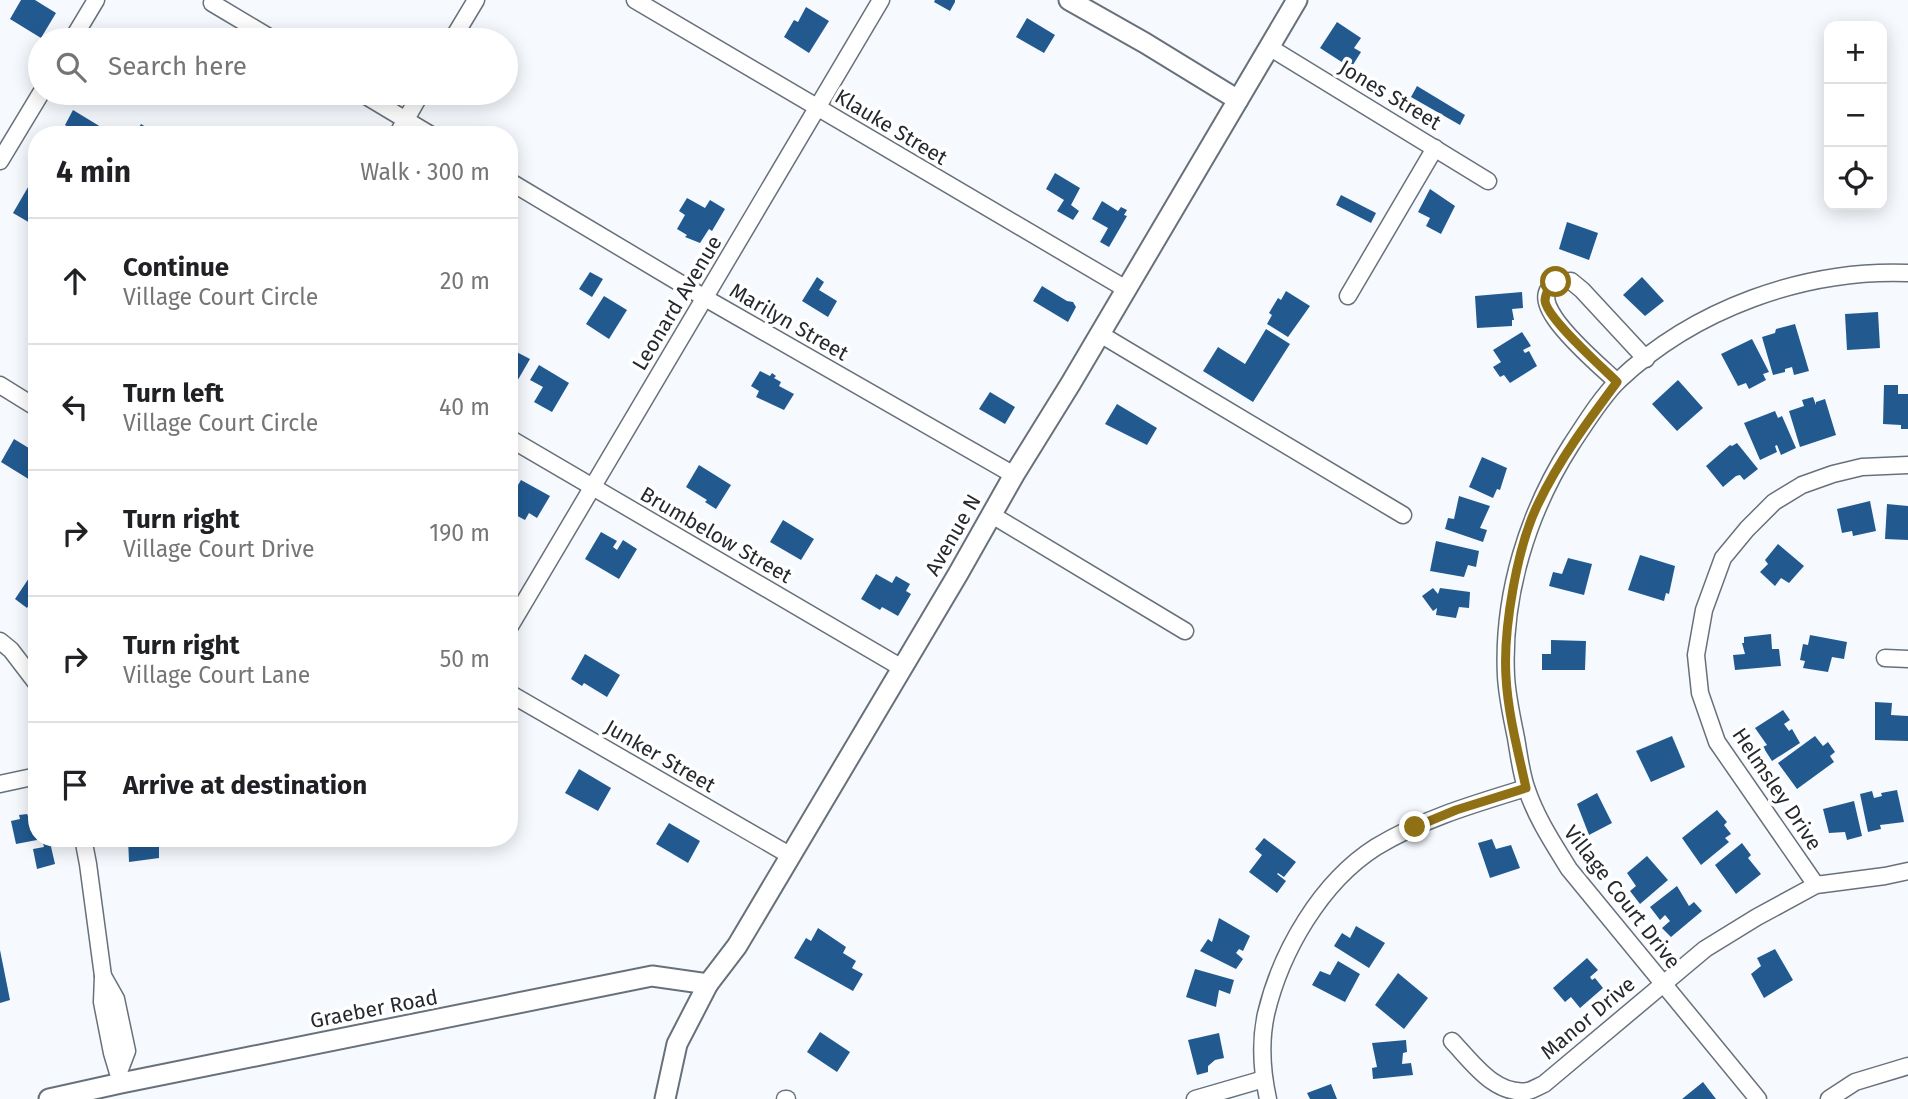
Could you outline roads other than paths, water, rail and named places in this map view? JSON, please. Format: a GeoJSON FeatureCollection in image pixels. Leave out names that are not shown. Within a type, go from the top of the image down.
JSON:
{"type":"FeatureCollection","features":[{"type":"Feature","properties":{"kind":"street"},"geometry":{"type":"LineString","coordinates":[[79,28],[96,0]]}},
{"type":"Feature","properties":{"kind":"street"},"geometry":{"type":"LineString","coordinates":[[459,28],[476,0]]}},
{"type":"Feature","properties":{"kind":"street","name":"Klauke Street"},"geometry":{"type":"LineString","coordinates":[[635,0],[1126,289]]}},
{"type":"Feature","properties":{"kind":"street","name":"Leonard Avenue"},"geometry":{"type":"LineString","coordinates":[[518,613],[881,0]]}},
{"type":"Feature","properties":{"kind":"street"},"geometry":{"type":"LineString","coordinates":[[1069,0],[1238,100]]}},
{"type":"Feature","properties":{"kind":"street","name":"Avenue N"},"geometry":{"type":"LineString","coordinates":[[664,1099],[677,1044],[708,984],[737,946],[1297,0]]}},
{"type":"Feature","properties":{"kind":"street"},"geometry":{"type":"LineString","coordinates":[[212,4],[253,28]]}},
{"type":"Feature","properties":{"kind":"street","name":"Jones Street"},"geometry":{"type":"LineString","coordinates":[[1269,47],[1488,181]]}},
{"type":"Feature","properties":{"kind":"street"},"geometry":{"type":"LineString","coordinates":[[0,161],[34,105]]}},
{"type":"Feature","properties":{"kind":"street"},"geometry":{"type":"LineString","coordinates":[[381,105],[416,126]]}},
{"type":"Feature","properties":{"kind":"street"},"geometry":{"type":"LineString","coordinates":[[402,126],[414,105]]}},
{"type":"Feature","properties":{"kind":"street"},"geometry":{"type":"LineString","coordinates":[[1348,296],[1435,148]]}},
{"type":"Feature","properties":{"kind":"street","name":"Marilyn Street"},"geometry":{"type":"LineString","coordinates":[[518,186],[705,298],[1014,475]]}},
{"type":"Feature","properties":{"kind":"street","name":"Village Court Drive"},"geometry":{"type":"LineString","coordinates":[[1758,1099],[1569,869],[1543,828],[1526,788],[1506,677],[1509,614],[1520,559],[1536,507],[1558,466],[1617,382],[1690,327],[1767,294],[1850,274],[1908,273]]}},
{"type":"Feature","properties":{"kind":"street"},"geometry":{"type":"LineString","coordinates":[[1617,382],[1552,317],[1545,302],[1548,289],[1556,282],[1571,281],[1582,290],[1646,359]]}},
{"type":"Feature","properties":{"kind":"street"},"geometry":{"type":"LineString","coordinates":[[1100,334],[1403,515]]}},
{"type":"Feature","properties":{"kind":"street"},"geometry":{"type":"LineString","coordinates":[[0,385],[28,402]]}},
{"type":"Feature","properties":{"kind":"street","name":"Brumbelow Street"},"geometry":{"type":"LineString","coordinates":[[518,443],[902,668]]}},
{"type":"Feature","properties":{"kind":"street","name":"Helmsley Drive"},"geometry":{"type":"LineString","coordinates":[[1816,885],[1717,742],[1700,693],[1697,668],[1696,655],[1704,610],[1723,558],[1774,502],[1802,485],[1833,474],[1862,467],[1908,465]]}},
{"type":"Feature","properties":{"kind":"street"},"geometry":{"type":"LineString","coordinates":[[992,515],[1185,631]]}},
{"type":"Feature","properties":{"kind":"street"},"geometry":{"type":"LineString","coordinates":[[0,641],[11,650],[28,672]]}},
{"type":"Feature","properties":{"kind":"street"},"geometry":{"type":"LineString","coordinates":[[1885,658],[1908,659]]}},
{"type":"Feature","properties":{"kind":"street","name":"Junker Street"},"geometry":{"type":"LineString","coordinates":[[518,698],[790,856]]}},
{"type":"Feature","properties":{"kind":"street"},"geometry":{"type":"LineString","coordinates":[[0,784],[28,778]]}},
{"type":"Feature","properties":{"kind":"street"},"geometry":{"type":"LineString","coordinates":[[1268,1099],[1262,1058],[1266,1015],[1280,971],[1298,933],[1326,893],[1353,865],[1376,848],[1415,827],[1456,810],[1526,788]]}},
{"type":"Feature","properties":{"kind":"street"},"geometry":{"type":"LineString","coordinates":[[85,847],[103,976],[116,999],[127,1051],[120,1077]]}},
{"type":"Feature","properties":{"kind":"street","name":"Manor Drive"},"geometry":{"type":"LineString","coordinates":[[1452,1041],[1493,1083],[1508,1089],[1528,1091],[1544,1084],[1706,949],[1757,917],[1816,885],[1908,871]]}},
{"type":"Feature","properties":{"kind":"street","name":"Graeber Road"},"geometry":{"type":"LineString","coordinates":[[49,1099],[120,1077],[652,976],[708,984]]}},
{"type":"Feature","properties":{"kind":"street"},"geometry":{"type":"LineString","coordinates":[[1829,1099],[1855,1082],[1908,1066]]}},
{"type":"Feature","properties":{"kind":"street"},"geometry":{"type":"LineString","coordinates":[[1195,1099],[1264,1079]]}}]}
